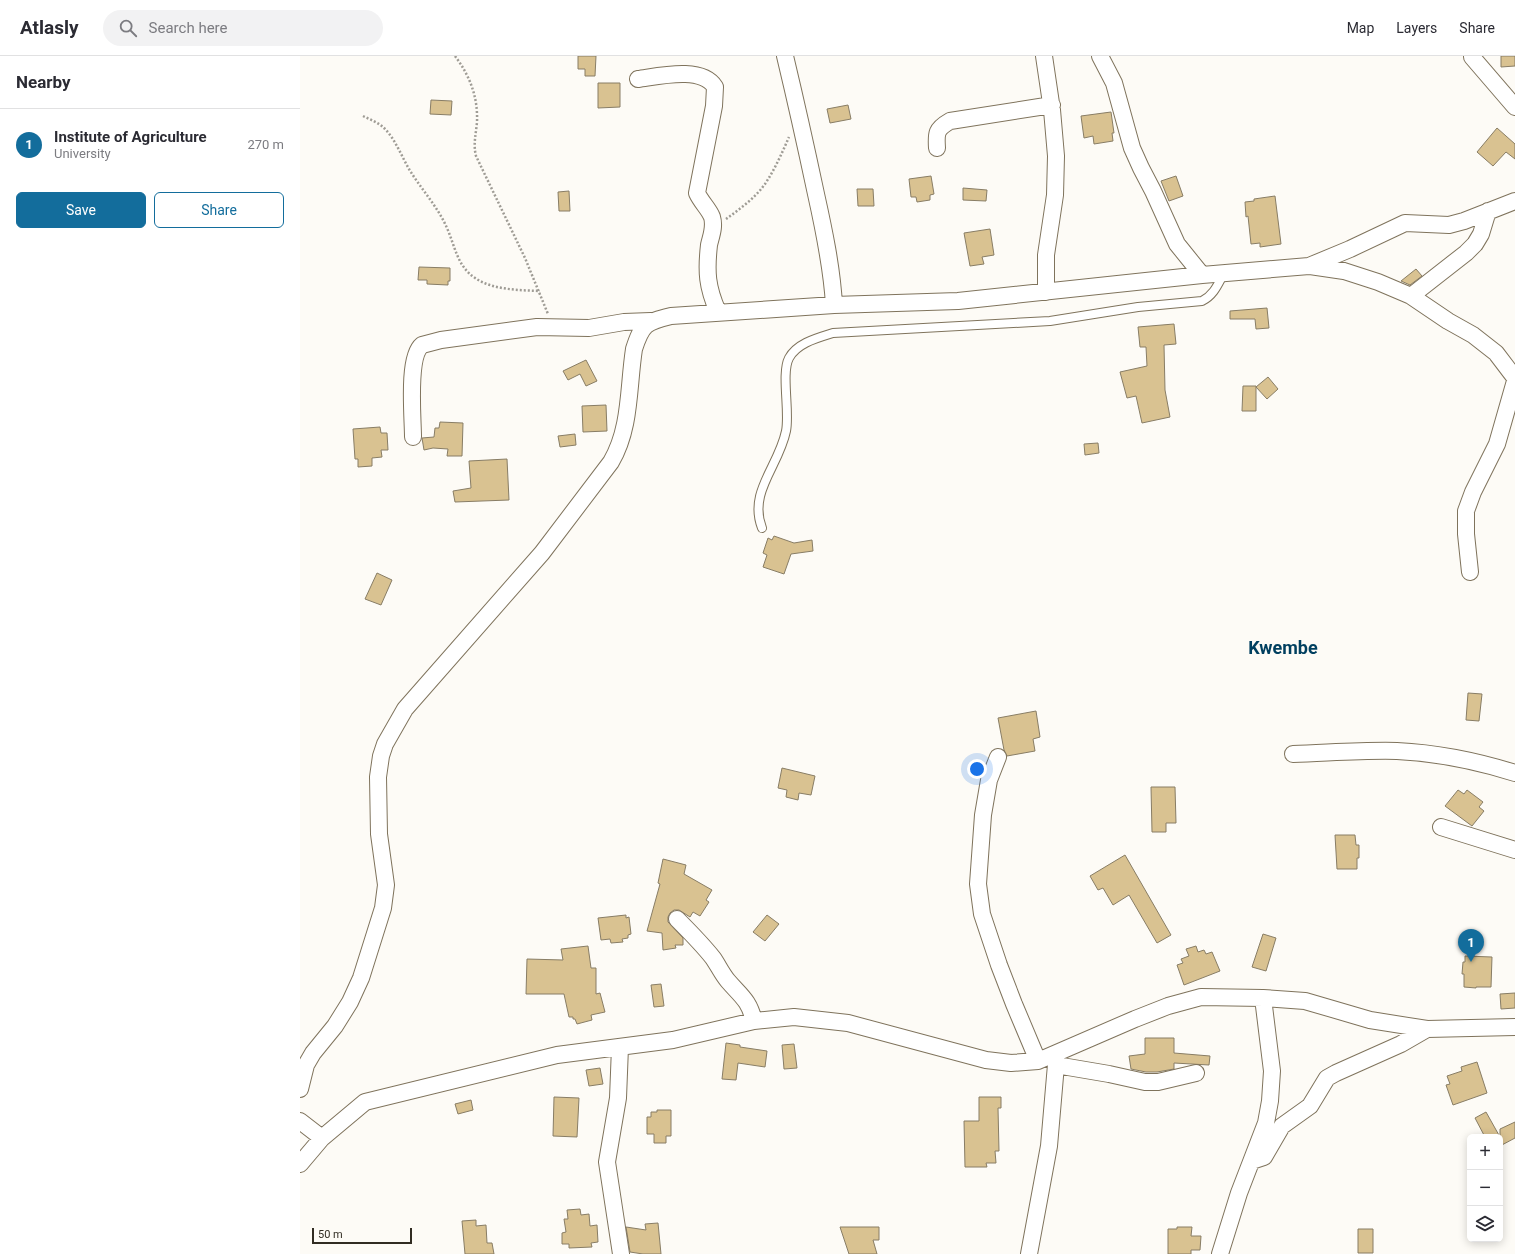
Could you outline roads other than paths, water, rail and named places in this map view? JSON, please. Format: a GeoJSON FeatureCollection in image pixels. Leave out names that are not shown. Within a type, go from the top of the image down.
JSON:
{"type":"FeatureCollection","features":[{"type":"Feature","properties":{"kind":"street"},"geometry":{"type":"LineString","coordinates":[[785,56],[801,120],[821,217],[833,288],[834,305]]}},
{"type":"Feature","properties":{"kind":"street"},"geometry":{"type":"LineString","coordinates":[[1044,56],[1052,105],[1056,156],[1055,195],[1046,255],[1046,292]]}},
{"type":"Feature","properties":{"kind":"street"},"geometry":{"type":"LineString","coordinates":[[1100,56],[1114,83],[1132,148],[1141,168],[1177,244],[1202,275]]}},
{"type":"Feature","properties":{"kind":"street"},"geometry":{"type":"LineString","coordinates":[[1472,57],[1515,107]]}},
{"type":"Feature","properties":{"kind":"street"},"geometry":{"type":"LineString","coordinates":[[638,78],[682,74],[700,75],[708,78],[715,87],[714,106],[698,189],[700,198],[712,218],[713,228],[709,245],[708,280],[709,288],[718,312]]}},
{"type":"Feature","properties":{"kind":"street"},"geometry":{"type":"LineString","coordinates":[[937,148],[936,133],[942,125],[950,121],[1052,105]]}},
{"type":"Feature","properties":{"kind":"street"},"geometry":{"type":"LineString","coordinates":[[1309,266],[1350,249],[1405,223],[1449,225],[1464,222],[1515,201]]}},
{"type":"Feature","properties":{"kind":"street"},"geometry":{"type":"LineString","coordinates":[[1411,296],[1475,244],[1481,234],[1488,211]]}},
{"type":"Feature","properties":{"kind":"street"},"geometry":{"type":"LineString","coordinates":[[413,437],[412,369],[415,354],[419,346],[436,341],[506,331],[553,327],[589,328],[624,322],[651,321],[672,316],[718,312],[834,305],[958,301],[1202,275],[1309,266],[1344,271],[1378,282],[1411,296],[1448,321],[1473,335],[1496,353],[1515,380],[1497,444],[1473,492],[1466,511],[1466,534],[1470,572]]}},
{"type":"Feature","properties":{"kind":"street"},"geometry":{"type":"LineString","coordinates":[[300,1089],[306,1065],[313,1053],[335,1026],[350,1002],[361,978],[383,908],[386,885],[379,834],[378,777],[381,756],[385,744],[405,709],[542,553],[611,462],[618,450],[626,423],[634,350],[642,330],[651,321]]}},
{"type":"Feature","properties":{"kind":"street"},"geometry":{"type":"LineString","coordinates":[[1293,754],[1397,751],[1452,757],[1497,767],[1515,773]]}},
{"type":"Feature","properties":{"kind":"street"},"geometry":{"type":"LineString","coordinates":[[998,757],[989,780],[984,815],[978,884],[982,914],[1014,1004],[1038,1061]]}},
{"type":"Feature","properties":{"kind":"street"},"geometry":{"type":"LineString","coordinates":[[1441,827],[1515,850]]}},
{"type":"Feature","properties":{"kind":"street"},"geometry":{"type":"LineString","coordinates":[[677,919],[714,958],[728,980],[740,992],[751,1010],[754,1021]]}},
{"type":"Feature","properties":{"kind":"street"},"geometry":{"type":"LineString","coordinates":[[300,1164],[322,1138],[365,1102],[557,1055],[673,1040],[754,1021],[794,1017],[848,1022],[986,1060],[1011,1064],[1056,1059],[1135,1018],[1168,1006],[1201,997],[1263,998],[1305,1001],[1370,1020],[1427,1029],[1515,1027]]}},
{"type":"Feature","properties":{"kind":"street"},"geometry":{"type":"LineString","coordinates":[[1220,1254],[1239,1193],[1266,1123],[1270,1101],[1272,1071],[1263,998]]}},
{"type":"Feature","properties":{"kind":"street"},"geometry":{"type":"LineString","coordinates":[[1252,1161],[1264,1157],[1282,1126],[1310,1106],[1327,1078],[1401,1044],[1427,1029]]}},
{"type":"Feature","properties":{"kind":"street"},"geometry":{"type":"LineString","coordinates":[[620,1047],[618,1098],[607,1162],[621,1254]]}},
{"type":"Feature","properties":{"kind":"street"},"geometry":{"type":"LineString","coordinates":[[1056,1059],[1109,1074],[1145,1082],[1158,1082],[1196,1073]]}},
{"type":"Feature","properties":{"kind":"street"},"geometry":{"type":"LineString","coordinates":[[1028,1254],[1049,1146],[1056,1059]]}},
{"type":"Feature","properties":{"kind":"street"},"geometry":{"type":"LineString","coordinates":[[300,1121],[322,1138]]}},
{"type":"Feature","properties":{"kind":"lane"},"geometry":{"type":"LineString","coordinates":[[762,528],[758,519],[758,500],[781,450],[788,420],[785,380],[788,360],[796,350],[810,341],[833,333],[1050,321],[1138,307],[1202,302],[1209,298],[1214,292],[1224,274]]}},
{"type":"Feature","properties":{"kind":"place","name":"Institute of Agriculture"},"geometry":{"type":"Point","coordinates":[1471,962]}},
{"type":"Feature","properties":{"kind":"district","name":"Kwembe"},"geometry":{"type":"Point","coordinates":[1283,648]}}]}
